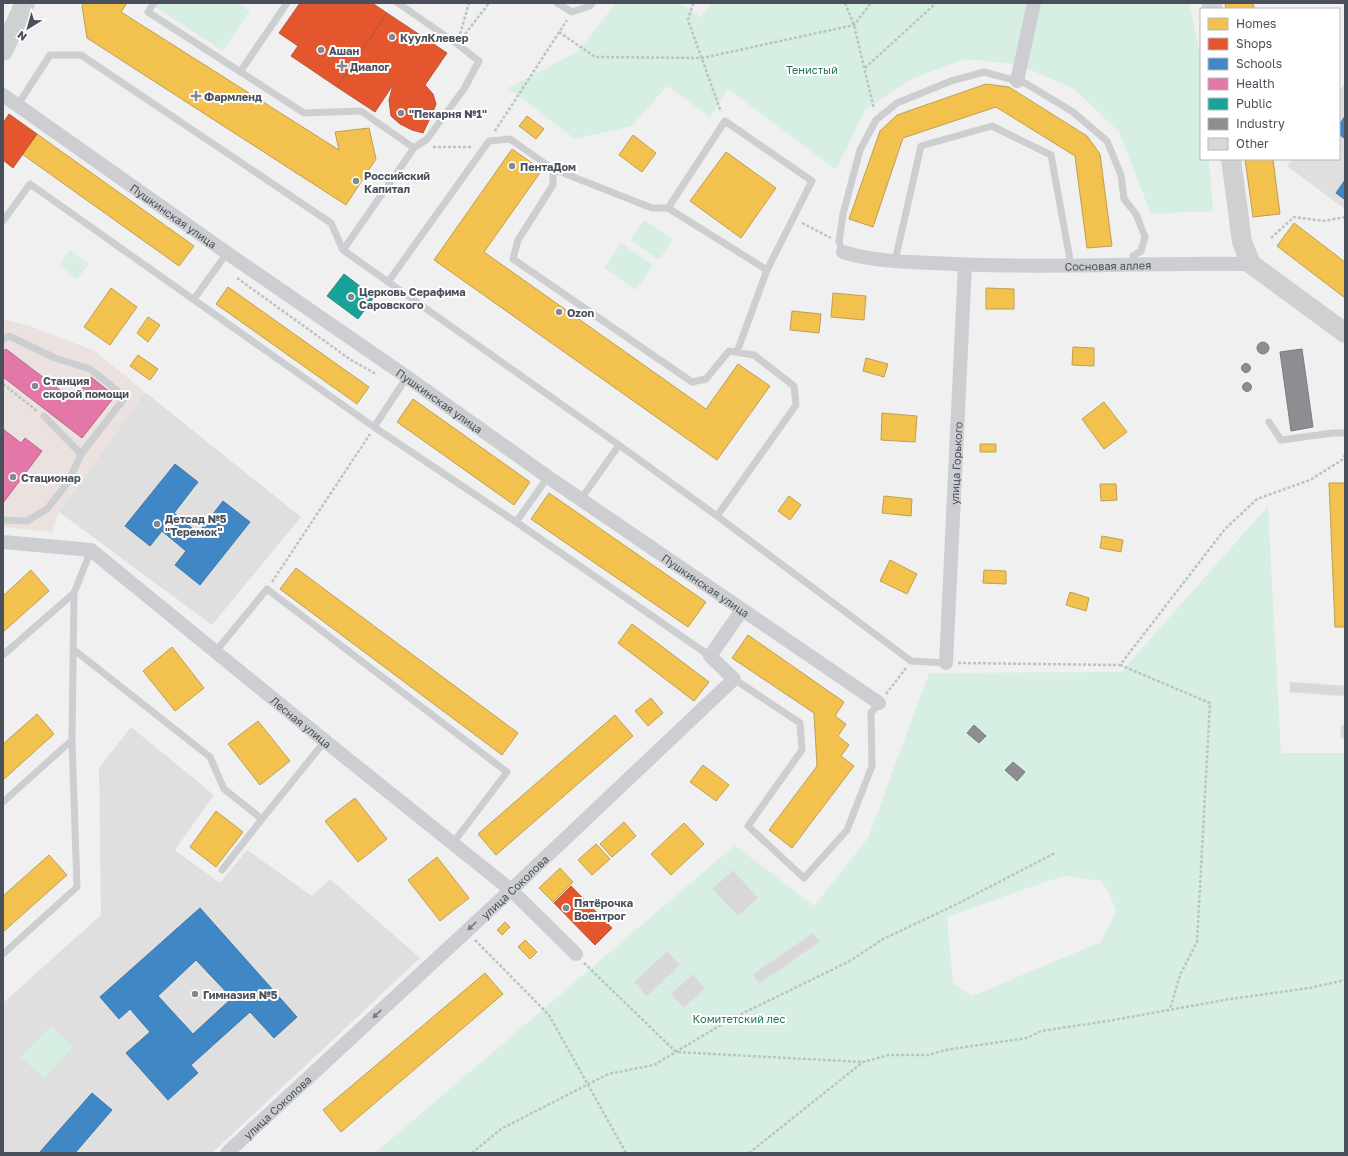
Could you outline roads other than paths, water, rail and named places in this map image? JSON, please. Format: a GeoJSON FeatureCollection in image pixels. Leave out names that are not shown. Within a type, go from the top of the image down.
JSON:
{"type":"FeatureCollection","features":[{"type":"Feature","properties":{"kind":"street"},"geometry":{"type":"LineString","coordinates":[[3,51],[25,3]]}},
{"type":"Feature","properties":{"kind":"street"},"geometry":{"type":"LineString","coordinates":[[1017,81],[1034,3]]}},
{"type":"Feature","properties":{"kind":"street","name":"Пушкинская улица"},"geometry":{"type":"LineString","coordinates":[[3,95],[548,477],[879,703]]}},
{"type":"Feature","properties":{"kind":"street"},"geometry":{"type":"LineString","coordinates":[[1231,160],[1242,242],[1251,264],[1345,333]]}},
{"type":"Feature","properties":{"kind":"street","name":"Сосновая аллея"},"geometry":{"type":"LineString","coordinates":[[841,247],[856,256],[896,261],[965,265],[1251,264]]}},
{"type":"Feature","properties":{"kind":"street","name":"улица Горького"},"geometry":{"type":"LineString","coordinates":[[946,663],[965,265]]}},
{"type":"Feature","properties":{"kind":"street"},"geometry":{"type":"LineString","coordinates":[[3,542],[91,550]]}},
{"type":"Feature","properties":{"kind":"street","name":"Лесная улица"},"geometry":{"type":"LineString","coordinates":[[91,550],[325,741],[511,890],[576,954]]}},
{"type":"Feature","properties":{"kind":"street"},"geometry":{"type":"LineString","coordinates":[[734,679],[710,656],[742,610]]}},
{"type":"Feature","properties":{"kind":"street","name":"улица Соколова"},"geometry":{"type":"LineString","coordinates":[[227,1153],[511,890],[734,679]]}},
{"type":"Feature","properties":{"kind":"lane"},"geometry":{"type":"LineString","coordinates":[[154,3],[148,12],[304,113],[361,111],[414,148]]}},
{"type":"Feature","properties":{"kind":"lane"},"geometry":{"type":"LineString","coordinates":[[240,72],[287,3]]}},
{"type":"Feature","properties":{"kind":"lane"},"geometry":{"type":"LineString","coordinates":[[343,250],[414,148],[427,140],[464,89],[479,61],[398,3]]}},
{"type":"Feature","properties":{"kind":"lane"},"geometry":{"type":"LineString","coordinates":[[557,3],[572,12],[590,6],[592,3]]}},
{"type":"Feature","properties":{"kind":"lane"},"geometry":{"type":"LineString","coordinates":[[18,106],[50,55],[81,55],[331,223],[343,250],[619,444],[911,661],[946,663]]}},
{"type":"Feature","properties":{"kind":"lane"},"geometry":{"type":"LineString","coordinates":[[841,247],[843,214],[860,150],[876,120],[897,103],[951,81],[984,72],[1025,83],[1072,112],[1107,141],[1121,175],[1124,198],[1136,214],[1145,237],[1141,251],[1133,256],[1135,264]]}},
{"type":"Feature","properties":{"kind":"lane"},"geometry":{"type":"LineString","coordinates":[[668,208],[725,121],[812,181],[767,270],[737,352]]}},
{"type":"Feature","properties":{"kind":"lane"},"geometry":{"type":"LineString","coordinates":[[896,261],[921,146],[992,126],[1051,155],[1071,265]]}},
{"type":"Feature","properties":{"kind":"lane"},"geometry":{"type":"LineString","coordinates":[[388,282],[487,144],[510,139],[553,169],[652,208],[668,208],[767,270]]}},
{"type":"Feature","properties":{"kind":"lane"},"geometry":{"type":"LineString","coordinates":[[553,169],[553,185],[518,240],[513,259],[692,382],[706,379],[730,351],[754,355],[794,386],[796,405],[717,516]]}},
{"type":"Feature","properties":{"kind":"lane"},"geometry":{"type":"LineString","coordinates":[[3,221],[30,184],[374,427],[516,522],[710,656]]}},
{"type":"Feature","properties":{"kind":"lane"},"geometry":{"type":"LineString","coordinates":[[194,299],[227,253]]}},
{"type":"Feature","properties":{"kind":"lane"},"geometry":{"type":"LineString","coordinates":[[3,339],[9,336],[55,358],[90,369],[120,392],[123,400],[81,454],[69,481],[47,510],[26,521],[3,520]]}},
{"type":"Feature","properties":{"kind":"lane"},"geometry":{"type":"LineString","coordinates":[[374,427],[407,378]]}},
{"type":"Feature","properties":{"kind":"lane"},"geometry":{"type":"LineString","coordinates":[[44,416],[81,454]]}},
{"type":"Feature","properties":{"kind":"lane"},"geometry":{"type":"LineString","coordinates":[[1269,422],[1281,440],[1345,433]]}},
{"type":"Feature","properties":{"kind":"lane"},"geometry":{"type":"LineString","coordinates":[[581,499],[619,444]]}},
{"type":"Feature","properties":{"kind":"lane"},"geometry":{"type":"LineString","coordinates":[[516,522],[548,477]]}},
{"type":"Feature","properties":{"kind":"lane"},"geometry":{"type":"LineString","coordinates":[[3,954],[77,887],[72,740],[74,593],[91,550]]}},
{"type":"Feature","properties":{"kind":"lane"},"geometry":{"type":"LineString","coordinates":[[216,651],[267,589],[507,772],[453,843]]}},
{"type":"Feature","properties":{"kind":"lane"},"geometry":{"type":"LineString","coordinates":[[3,655],[74,593]]}},
{"type":"Feature","properties":{"kind":"lane"},"geometry":{"type":"LineString","coordinates":[[73,650],[210,757],[224,789],[262,819]]}},
{"type":"Feature","properties":{"kind":"lane"},"geometry":{"type":"LineString","coordinates":[[734,679],[800,723],[802,750],[748,826],[804,878],[847,830],[872,766],[871,713],[879,703]]}},
{"type":"Feature","properties":{"kind":"lane"},"geometry":{"type":"LineString","coordinates":[[3,802],[72,740]]}},
{"type":"Feature","properties":{"kind":"lane"},"geometry":{"type":"LineString","coordinates":[[222,870],[325,741]]}},
{"type":"Feature","properties":{"kind":"place","name":"КуулКлевер"},"geometry":{"type":"Point","coordinates":[392,37]}},
{"type":"Feature","properties":{"kind":"place","name":"Ашан"},"geometry":{"type":"Point","coordinates":[321,50]}},
{"type":"Feature","properties":{"kind":"place","name":"Диалог"},"geometry":{"type":"Point","coordinates":[342,66]}},
{"type":"Feature","properties":{"kind":"place","name":"Фармленд"},"geometry":{"type":"Point","coordinates":[196,96]}},
{"type":"Feature","properties":{"kind":"place","name":"\"Пекарня №1\""},"geometry":{"type":"Point","coordinates":[401,113]}},
{"type":"Feature","properties":{"kind":"place","name":"ПентаДом"},"geometry":{"type":"Point","coordinates":[512,166]}},
{"type":"Feature","properties":{"kind":"place","name":"Российский Капитал"},"geometry":{"type":"Point","coordinates":[356,181]}},
{"type":"Feature","properties":{"kind":"place","name":"Церковь Серафима Саровского"},"geometry":{"type":"Point","coordinates":[351,297]}},
{"type":"Feature","properties":{"kind":"place","name":"Ozon"},"geometry":{"type":"Point","coordinates":[559,312]}},
{"type":"Feature","properties":{"kind":"place","name":"Станция скорой помощи"},"geometry":{"type":"Point","coordinates":[35,386]}},
{"type":"Feature","properties":{"kind":"place","name":"Стационар"},"geometry":{"type":"Point","coordinates":[13,477]}},
{"type":"Feature","properties":{"kind":"place","name":"Детсад №5 \"Теремок\""},"geometry":{"type":"Point","coordinates":[157,524]}},
{"type":"Feature","properties":{"kind":"place","name":"Пятёрочка Воентрог"},"geometry":{"type":"Point","coordinates":[566,908]}},
{"type":"Feature","properties":{"kind":"place","name":"Гимназия №5"},"geometry":{"type":"Point","coordinates":[195,994]}},
{"type":"Feature","properties":{"kind":"park label","name":"Тенистый"},"geometry":{"type":"Point","coordinates":[812,69]}},
{"type":"Feature","properties":{"kind":"park label","name":"Комитетский лес"},"geometry":{"type":"Point","coordinates":[739,1018]}}]}
